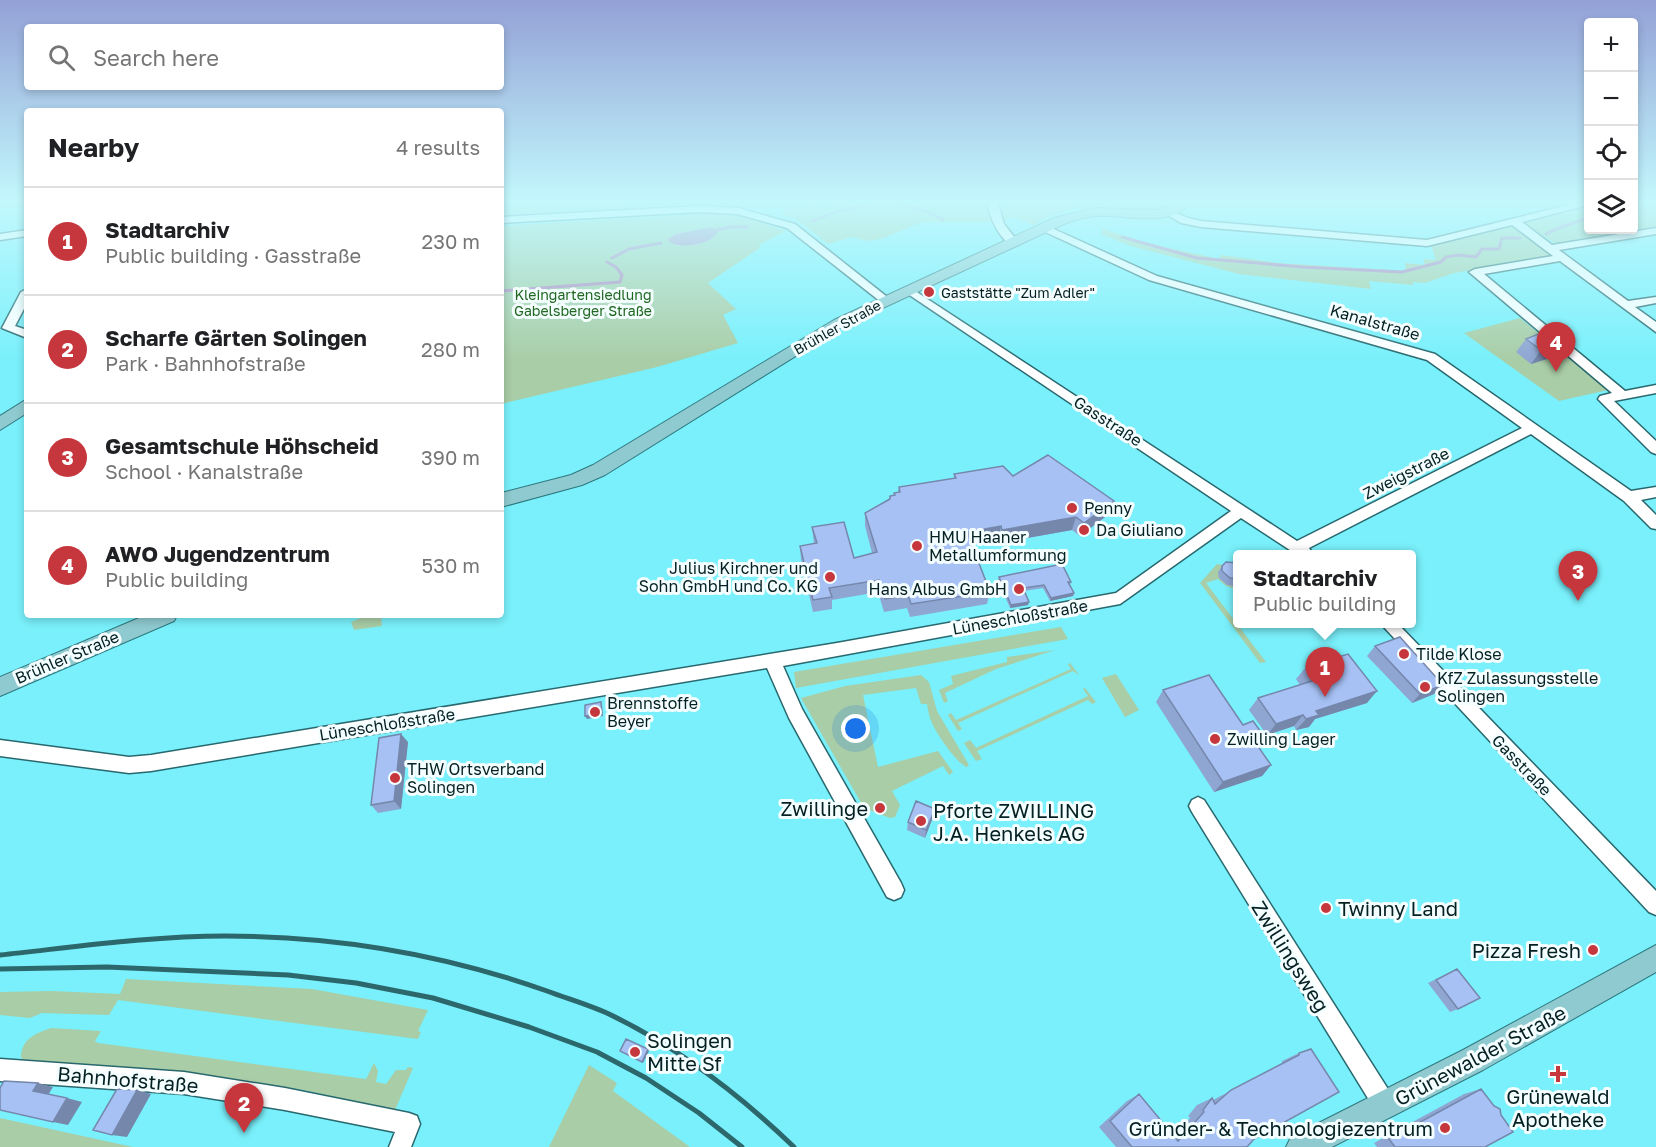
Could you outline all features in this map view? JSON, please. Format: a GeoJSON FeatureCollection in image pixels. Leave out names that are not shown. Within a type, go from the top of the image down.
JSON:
{"type":"FeatureCollection","features":[{"type":"Feature","properties":{"kind":"main road","name":"Brühler Straße"},"geometry":{"type":"LineString","coordinates":[[504,499],[576,480],[599,470],[839,323],[990,254]]}},
{"type":"Feature","properties":{"kind":"main road"},"geometry":{"type":"LineString","coordinates":[[0,424],[24,407]]}},
{"type":"Feature","properties":{"kind":"main road","name":"Brühler Straße"},"geometry":{"type":"LineString","coordinates":[[0,687],[160,618]]}},
{"type":"Feature","properties":{"kind":"main road","name":"Grünewalder Straße"},"geometry":{"type":"LineString","coordinates":[[1301,1147],[1564,1011],[1656,958]]}},
{"type":"Feature","properties":{"kind":"street"},"geometry":{"type":"LineString","coordinates":[[827,254],[885,300]]}},
{"type":"Feature","properties":{"kind":"street","name":"Kanalstraße"},"geometry":{"type":"LineString","coordinates":[[1101,254],[1154,278],[1424,355],[1437,361],[1629,497],[1656,524]]}},
{"type":"Feature","properties":{"kind":"street"},"geometry":{"type":"LineString","coordinates":[[1559,254],[1656,328]]}},
{"type":"Feature","properties":{"kind":"street"},"geometry":{"type":"LineString","coordinates":[[1564,257],[1475,272],[1621,394]]}},
{"type":"Feature","properties":{"kind":"street","name":"Gasstraße"},"geometry":{"type":"LineString","coordinates":[[909,290],[1300,550]]}},
{"type":"Feature","properties":{"kind":"street"},"geometry":{"type":"LineString","coordinates":[[24,297],[4,329],[24,333]]}},
{"type":"Feature","properties":{"kind":"street"},"geometry":{"type":"LineString","coordinates":[[1626,305],[1656,300]]}},
{"type":"Feature","properties":{"kind":"street"},"geometry":{"type":"LineString","coordinates":[[1656,389],[1604,399],[1656,449]]}},
{"type":"Feature","properties":{"kind":"street","name":"Zweigstraße"},"geometry":{"type":"LineString","coordinates":[[1303,550],[1531,429]]}},
{"type":"Feature","properties":{"kind":"street"},"geometry":{"type":"LineString","coordinates":[[1629,497],[1656,492]]}},
{"type":"Feature","properties":{"kind":"street","name":"Lüneschloßstraße"},"geometry":{"type":"LineString","coordinates":[[0,748],[129,765],[151,763],[772,660],[1120,598],[1242,510]]}},
{"type":"Feature","properties":{"kind":"street","name":"Gasstraße"},"geometry":{"type":"LineString","coordinates":[[1393,628],[1656,905]]}},
{"type":"Feature","properties":{"kind":"street"},"geometry":{"type":"LineString","coordinates":[[772,660],[795,713],[894,890]]}},
{"type":"Feature","properties":{"kind":"street","name":"Zwillingsweg"},"geometry":{"type":"LineString","coordinates":[[1198,806],[1385,1105]]}},
{"type":"Feature","properties":{"kind":"street","name":"Bahnhofstraße"},"geometry":{"type":"LineString","coordinates":[[0,1070],[135,1078],[209,1086],[321,1106],[409,1124],[400,1147]]}},
{"type":"Feature","properties":{"kind":"green space","name":"Kleingartensiedlung Gabelsberger Straße"},"geometry":{"type":"Polygon","coordinates":[[[504,254],[751,254],[708,283],[736,309],[723,315],[738,343],[657,367],[504,403],[504,254]]]}},
{"type":"Feature","properties":{"kind":"green space"},"geometry":{"type":"Polygon","coordinates":[[[1160,254],[1194,254],[1220,259],[1221,255],[1279,263],[1406,271],[1405,263],[1425,265],[1423,259],[1436,260],[1434,254],[1551,254],[1554,256],[1454,273],[1425,283],[1413,282],[1413,285],[1369,281],[1371,289],[1239,274],[1160,254]]]}},
{"type":"Feature","properties":{"kind":"green space"},"geometry":{"type":"Polygon","coordinates":[[[1520,318],[1608,390],[1559,401],[1464,333],[1520,318]]]}},
{"type":"Feature","properties":{"kind":"green space"},"geometry":{"type":"Polygon","coordinates":[[[1217,564],[1233,568],[1233,588],[1218,579],[1206,583],[1233,619],[1233,627],[1200,583],[1217,564]]]}},
{"type":"Feature","properties":{"kind":"green space"},"geometry":{"type":"Polygon","coordinates":[[[361,618],[381,618],[382,626],[354,630],[351,622],[361,618]]]}},
{"type":"Feature","properties":{"kind":"green space"},"geometry":{"type":"Polygon","coordinates":[[[1061,627],[1068,639],[796,688],[794,672],[1061,627]]]}},
{"type":"Feature","properties":{"kind":"green space"},"geometry":{"type":"Polygon","coordinates":[[[1234,628],[1240,628],[1266,662],[1260,663],[1234,628]]]}},
{"type":"Feature","properties":{"kind":"green space"},"geometry":{"type":"Polygon","coordinates":[[[1055,650],[996,669],[945,693],[948,701],[944,703],[939,690],[953,684],[951,676],[1007,662],[1007,657],[1055,650]]]}},
{"type":"Feature","properties":{"kind":"green space"},"geometry":{"type":"Polygon","coordinates":[[[1070,663],[1079,675],[1073,671],[958,723],[962,729],[958,731],[948,715],[951,713],[956,720],[1071,669],[1068,664],[1070,663]]]}},
{"type":"Feature","properties":{"kind":"green space"},"geometry":{"type":"Polygon","coordinates":[[[1116,674],[1139,710],[1125,717],[1102,678],[1116,674]]]}},
{"type":"Feature","properties":{"kind":"green space"},"geometry":{"type":"Polygon","coordinates":[[[921,675],[929,682],[937,711],[969,765],[967,767],[958,761],[942,741],[931,721],[927,704],[921,704],[916,688],[863,695],[878,767],[938,751],[953,772],[949,775],[943,766],[892,791],[900,805],[895,817],[890,818],[864,808],[801,698],[845,686],[921,675]]]}},
{"type":"Feature","properties":{"kind":"green space"},"geometry":{"type":"Polygon","coordinates":[[[1085,688],[1096,702],[1092,704],[1088,700],[977,751],[982,759],[976,761],[964,743],[970,740],[976,748],[1088,696],[1083,689],[1085,688]]]}},
{"type":"Feature","properties":{"kind":"green space"},"geometry":{"type":"Polygon","coordinates":[[[126,979],[312,989],[428,1010],[418,1031],[421,1032],[418,1039],[118,1000],[109,1015],[42,1013],[30,1018],[0,1015],[0,992],[52,991],[120,994],[126,979]]]}},
{"type":"Feature","properties":{"kind":"green space"},"geometry":{"type":"Polygon","coordinates":[[[51,1028],[101,1031],[95,1041],[98,1043],[366,1079],[374,1063],[378,1071],[376,1082],[386,1084],[396,1070],[413,1068],[395,1110],[303,1090],[180,1072],[26,1061],[21,1058],[24,1046],[30,1038],[51,1028]]]}},
{"type":"Feature","properties":{"kind":"green space"},"geometry":{"type":"Polygon","coordinates":[[[589,1065],[617,1083],[613,1091],[690,1147],[549,1147],[589,1065]]]}},
{"type":"Feature","properties":{"kind":"green space"},"geometry":{"type":"Polygon","coordinates":[[[0,1118],[133,1147],[0,1147],[0,1118]]]}},
{"type":"Feature","properties":{"kind":"building"},"geometry":{"type":"Polygon","coordinates":[[[1546,333],[1561,344],[1541,350],[1526,339],[1546,333]]]}},
{"type":"Feature","properties":{"kind":"building"},"geometry":{"type":"Polygon","coordinates":[[[1048,455],[1114,501],[1084,523],[1076,517],[1002,530],[1001,526],[967,532],[990,592],[911,604],[908,595],[885,599],[879,580],[829,588],[832,597],[813,600],[800,546],[817,543],[812,527],[844,522],[854,558],[877,552],[865,513],[890,499],[890,496],[895,495],[894,493],[900,492],[899,487],[956,478],[954,474],[1003,466],[1013,476],[1048,455]]]}},
{"type":"Feature","properties":{"kind":"building"},"geometry":{"type":"Polygon","coordinates":[[[1226,562],[1233,563],[1233,578],[1222,571],[1222,566],[1226,562]]]}},
{"type":"Feature","properties":{"kind":"building","name":"Hans Albus GmbH"},"geometry":{"type":"Polygon","coordinates":[[[1062,564],[1074,593],[1051,598],[1044,585],[1023,588],[1029,602],[1011,605],[999,577],[1062,564]]]}},
{"type":"Feature","properties":{"kind":"building"},"geometry":{"type":"Polygon","coordinates":[[[1400,637],[1443,685],[1420,694],[1375,646],[1400,637]]]}},
{"type":"Feature","properties":{"kind":"building"},"geometry":{"type":"Polygon","coordinates":[[[1348,654],[1377,691],[1316,711],[1319,715],[1306,719],[1303,715],[1276,724],[1258,698],[1315,680],[1306,667],[1348,654]]]}},
{"type":"Feature","properties":{"kind":"building","name":"Zwilling Lager"},"geometry":{"type":"Polygon","coordinates":[[[1209,675],[1243,725],[1253,721],[1261,732],[1250,735],[1271,765],[1223,782],[1163,690],[1209,675]]]}},
{"type":"Feature","properties":{"kind":"building","name":"Brennstoffe Beyer"},"geometry":{"type":"Polygon","coordinates":[[[601,702],[602,713],[585,716],[585,705],[601,702]]]}},
{"type":"Feature","properties":{"kind":"building"},"geometry":{"type":"Polygon","coordinates":[[[401,734],[394,801],[371,805],[379,738],[401,734]]]}},
{"type":"Feature","properties":{"kind":"building","name":"Pforte ZWILLING J.A. Henkels AG"},"geometry":{"type":"Polygon","coordinates":[[[916,801],[935,809],[926,830],[908,822],[916,801]]]}},
{"type":"Feature","properties":{"kind":"building"},"geometry":{"type":"Polygon","coordinates":[[[1457,969],[1480,998],[1458,1009],[1436,980],[1457,969]]]}},
{"type":"Feature","properties":{"kind":"building","name":"Solingen Mitte Sf"},"geometry":{"type":"Polygon","coordinates":[[[626,1039],[648,1049],[642,1062],[620,1051],[626,1039]]]}},
{"type":"Feature","properties":{"kind":"building"},"geometry":{"type":"Polygon","coordinates":[[[1311,1049],[1339,1092],[1254,1139],[1247,1147],[1132,1147],[1110,1121],[1139,1094],[1178,1141],[1204,1112],[1203,1110],[1212,1098],[1215,1104],[1231,1090],[1299,1053],[1311,1049]]]}},
{"type":"Feature","properties":{"kind":"building"},"geometry":{"type":"Polygon","coordinates":[[[4,1081],[38,1083],[33,1091],[67,1098],[53,1122],[0,1110],[0,1088],[4,1081]]]}},
{"type":"Feature","properties":{"kind":"building"},"geometry":{"type":"Polygon","coordinates":[[[117,1089],[137,1090],[112,1135],[93,1130],[117,1089]]]}},
{"type":"Feature","properties":{"kind":"building","name":"Gründer- & Technologiezentrum"},"geometry":{"type":"Polygon","coordinates":[[[1481,1089],[1494,1106],[1500,1109],[1501,1115],[1513,1132],[1485,1147],[1395,1147],[1389,1139],[1481,1089]]]}},
{"type":"Feature","properties":{"kind":"waterway"},"geometry":{"type":"LineString","coordinates":[[612,258],[620,254]]}},
{"type":"Feature","properties":{"kind":"waterway"},"geometry":{"type":"LineString","coordinates":[[1181,254],[1197,258],[1303,267],[1402,272],[1441,262],[1446,257],[1458,255],[1476,257],[1479,254]]}},
{"type":"Feature","properties":{"kind":"waterway"},"geometry":{"type":"LineString","coordinates":[[504,291],[620,282],[622,275],[616,267],[607,262]]}},
{"type":"Feature","properties":{"kind":"railway"},"geometry":{"type":"LineString","coordinates":[[0,955],[113,942],[226,936],[308,939],[429,957],[508,978],[587,1005],[636,1028],[684,1057],[730,1091],[794,1147]]}},
{"type":"Feature","properties":{"kind":"railway"},"geometry":{"type":"LineString","coordinates":[[0,969],[107,967],[288,975],[356,983],[433,998],[529,1027],[597,1052],[646,1078],[699,1113],[742,1147]]}},
{"type":"Feature","properties":{"kind":"place","name":"Gaststätte \"Zum Adler\""},"geometry":{"type":"Point","coordinates":[929,292]}},
{"type":"Feature","properties":{"kind":"place","name":"AWO Jugendzentrum"},"geometry":{"type":"Point","coordinates":[1556,372]}},
{"type":"Feature","properties":{"kind":"place","name":"Penny"},"geometry":{"type":"Point","coordinates":[1072,508]}},
{"type":"Feature","properties":{"kind":"place","name":"Da Giuliano"},"geometry":{"type":"Point","coordinates":[1084,530]}},
{"type":"Feature","properties":{"kind":"place","name":"HMU Haaner Metallumformung"},"geometry":{"type":"Point","coordinates":[917,546]}},
{"type":"Feature","properties":{"kind":"place","name":"Julius Kirchner und Sohn GmbH und Co. KG"},"geometry":{"type":"Point","coordinates":[830,577]}},
{"type":"Feature","properties":{"kind":"place","name":"Hans Albus GmbH"},"geometry":{"type":"Point","coordinates":[1019,589]}},
{"type":"Feature","properties":{"kind":"place","name":"Gesamtschule Höhscheid"},"geometry":{"type":"Point","coordinates":[1578,601]}},
{"type":"Feature","properties":{"kind":"place","name":"Tilde Klose"},"geometry":{"type":"Point","coordinates":[1404,654]}},
{"type":"Feature","properties":{"kind":"place","name":"KfZ Zulassungsstelle Solingen"},"geometry":{"type":"Point","coordinates":[1425,687]}},
{"type":"Feature","properties":{"kind":"place","name":"Stadtarchiv"},"geometry":{"type":"Point","coordinates":[1325,697]}},
{"type":"Feature","properties":{"kind":"place","name":"Brennstoffe Beyer"},"geometry":{"type":"Point","coordinates":[595,712]}},
{"type":"Feature","properties":{"kind":"place","name":"Zwilling Lager"},"geometry":{"type":"Point","coordinates":[1215,739]}},
{"type":"Feature","properties":{"kind":"place","name":"THW Ortsverband Solingen"},"geometry":{"type":"Point","coordinates":[395,778]}},
{"type":"Feature","properties":{"kind":"place","name":"Zwillinge"},"geometry":{"type":"Point","coordinates":[880,808]}},
{"type":"Feature","properties":{"kind":"place","name":"Pforte ZWILLING J.A. Henkels AG"},"geometry":{"type":"Point","coordinates":[921,821]}},
{"type":"Feature","properties":{"kind":"place","name":"Twinny Land"},"geometry":{"type":"Point","coordinates":[1326,908]}},
{"type":"Feature","properties":{"kind":"place","name":"Pizza Fresh"},"geometry":{"type":"Point","coordinates":[1593,950]}},
{"type":"Feature","properties":{"kind":"place","name":"Solingen Mitte Sf"},"geometry":{"type":"Point","coordinates":[635,1052]}},
{"type":"Feature","properties":{"kind":"place","name":"Grünewald Apotheke"},"geometry":{"type":"Point","coordinates":[1558,1074]}},
{"type":"Feature","properties":{"kind":"place","name":"Gründer- & Technologiezentrum"},"geometry":{"type":"Point","coordinates":[1445,1128]}},
{"type":"Feature","properties":{"kind":"place","name":"Scharfe Gärten Solingen"},"geometry":{"type":"Point","coordinates":[244,1133]}}]}
